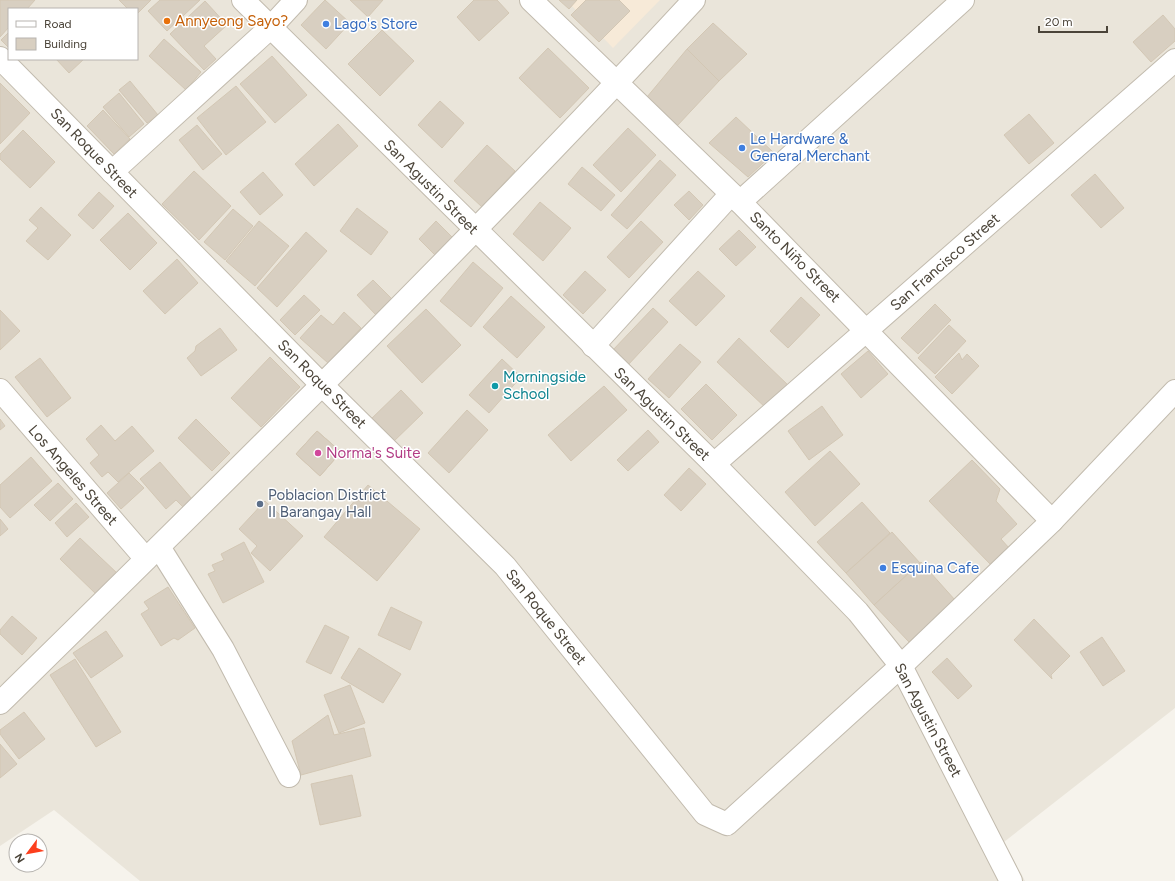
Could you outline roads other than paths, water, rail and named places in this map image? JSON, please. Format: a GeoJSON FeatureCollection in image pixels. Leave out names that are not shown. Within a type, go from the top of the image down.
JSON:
{"type":"FeatureCollection","features":[{"type":"Feature","properties":{"kind":"street","name":"San Agustin Street"},"geometry":{"type":"LineString","coordinates":[[243,0],[714,464],[858,612],[901,666],[1011,881]]}},
{"type":"Feature","properties":{"kind":"street"},"geometry":{"type":"LineString","coordinates":[[112,172],[271,28],[296,0]]}},
{"type":"Feature","properties":{"kind":"street","name":"Santo Niño Street"},"geometry":{"type":"LineString","coordinates":[[531,0],[736,198],[867,330],[1052,521]]}},
{"type":"Feature","properties":{"kind":"street"},"geometry":{"type":"LineString","coordinates":[[0,703],[323,386],[476,231],[694,0]]}},
{"type":"Feature","properties":{"kind":"street"},"geometry":{"type":"LineString","coordinates":[[593,346],[736,198],[963,0]]}},
{"type":"Feature","properties":{"kind":"street","name":"San Roque Street"},"geometry":{"type":"LineString","coordinates":[[0,58],[323,386],[505,566],[705,814],[727,824],[901,666]]}},
{"type":"Feature","properties":{"kind":"street","name":"San Francisco Street"},"geometry":{"type":"LineString","coordinates":[[714,464],[1175,60]]}},
{"type":"Feature","properties":{"kind":"street","name":"Los Angeles Street"},"geometry":{"type":"LineString","coordinates":[[0,390],[152,553],[223,649],[289,776]]}},
{"type":"Feature","properties":{"kind":"street"},"geometry":{"type":"LineString","coordinates":[[901,666],[1052,521],[1175,391]]}},
{"type":"Feature","properties":{"kind":"place","name":"Annyeong Sayo?"},"geometry":{"type":"Point","coordinates":[167,21]}},
{"type":"Feature","properties":{"kind":"place","name":"Lago's Store"},"geometry":{"type":"Point","coordinates":[326,24]}},
{"type":"Feature","properties":{"kind":"place","name":"Le Hardware & General Merchant"},"geometry":{"type":"Point","coordinates":[742,148]}},
{"type":"Feature","properties":{"kind":"place","name":"Morningside School"},"geometry":{"type":"Point","coordinates":[495,386]}},
{"type":"Feature","properties":{"kind":"place","name":"Norma's Suite"},"geometry":{"type":"Point","coordinates":[318,453]}},
{"type":"Feature","properties":{"kind":"place","name":"Poblacion District II Barangay Hall"},"geometry":{"type":"Point","coordinates":[260,504]}},
{"type":"Feature","properties":{"kind":"place","name":"Esquina Cafe"},"geometry":{"type":"Point","coordinates":[883,568]}}]}
